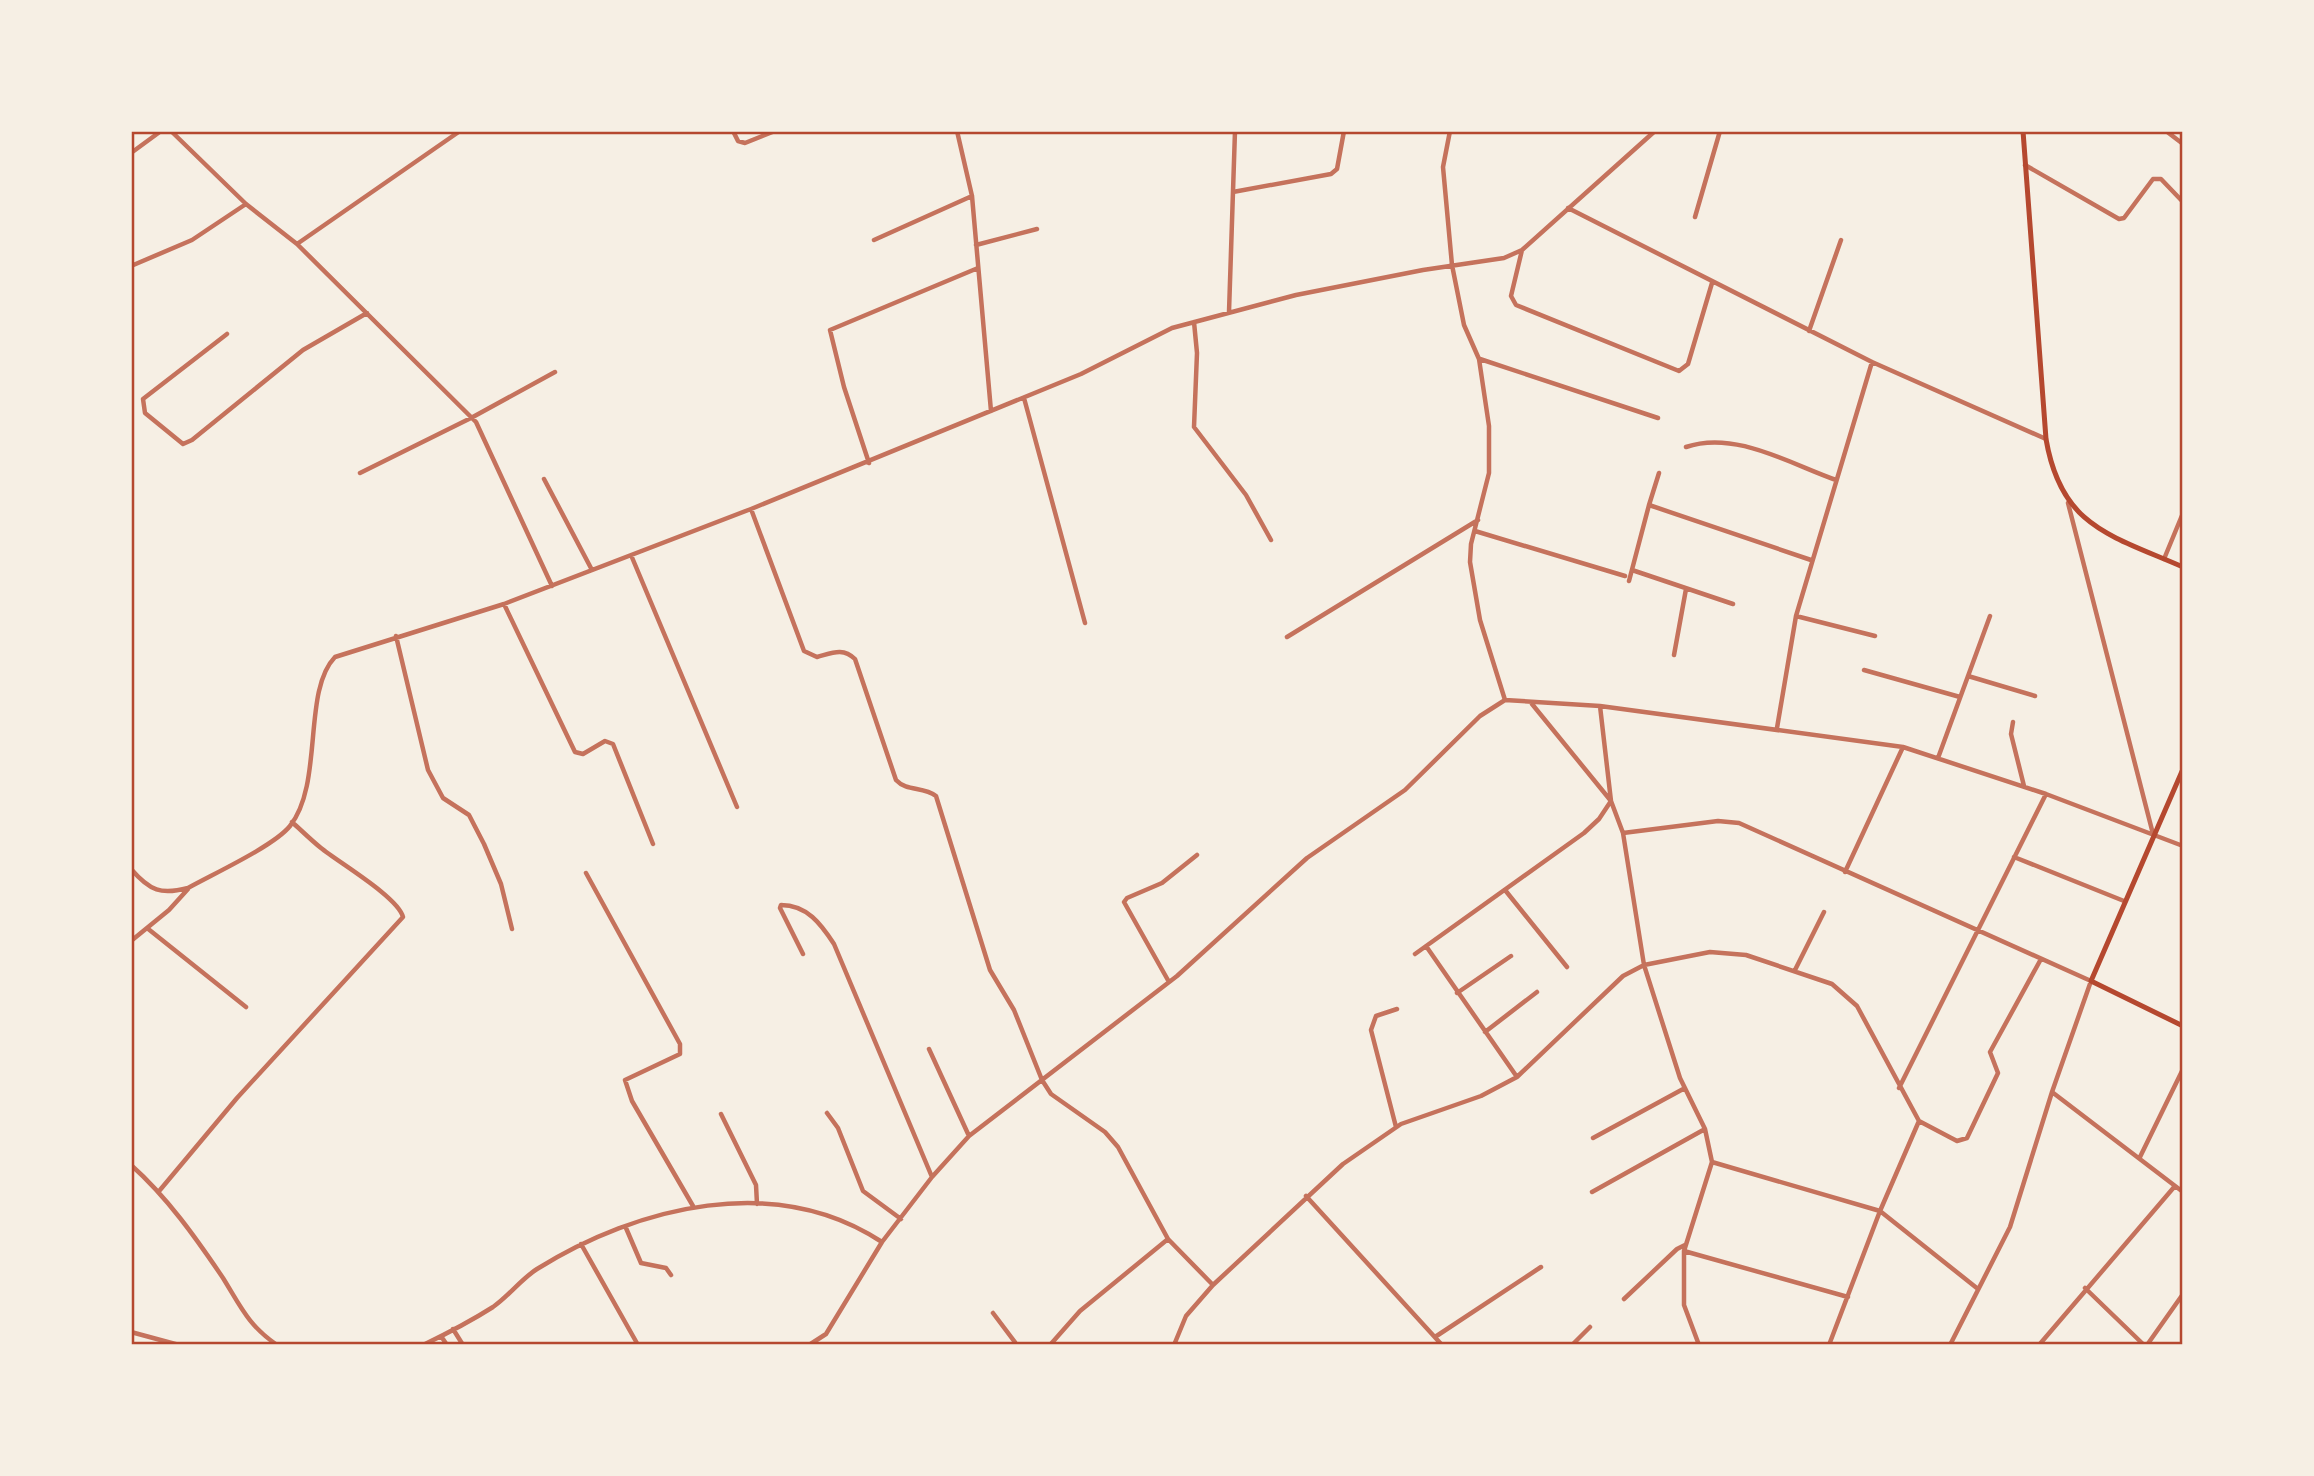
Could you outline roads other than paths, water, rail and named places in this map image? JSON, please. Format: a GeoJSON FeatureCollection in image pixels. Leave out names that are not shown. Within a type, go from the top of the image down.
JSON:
{"type":"FeatureCollection","features":[{"type":"Feature","properties":{"kind":"main road"},"geometry":{"type":"LineString","coordinates":[[2023,131],[2046,439],[2050,462],[2068,503],[2087,521],[2108,534],[2183,567]]}},
{"type":"Feature","properties":{"kind":"main road"},"geometry":{"type":"LineString","coordinates":[[2183,769],[2091,981],[2183,1026]]}},
{"type":"Feature","properties":{"kind":"street"},"geometry":{"type":"LineString","coordinates":[[131,153],[161,131]]}},
{"type":"Feature","properties":{"kind":"street"},"geometry":{"type":"LineString","coordinates":[[171,131],[246,204],[297,244],[471,418],[485,438],[498,473],[552,586]]}},
{"type":"Feature","properties":{"kind":"street"},"geometry":{"type":"LineString","coordinates":[[297,244],[460,131]]}},
{"type":"Feature","properties":{"kind":"street"},"geometry":{"type":"LineString","coordinates":[[733,131],[738,141],[745,143],[775,131]]}},
{"type":"Feature","properties":{"kind":"street"},"geometry":{"type":"LineString","coordinates":[[957,131],[972,196],[991,411]]}},
{"type":"Feature","properties":{"kind":"street"},"geometry":{"type":"LineString","coordinates":[[1228,312],[1235,131]]}},
{"type":"Feature","properties":{"kind":"street"},"geometry":{"type":"LineString","coordinates":[[1233,192],[1331,174],[1336,169],[1344,131]]}},
{"type":"Feature","properties":{"kind":"street"},"geometry":{"type":"LineString","coordinates":[[1450,131],[1443,167],[1452,265],[1464,325],[1479,359],[1489,426],[1490,456],[1470,562],[1489,652],[1505,700]]}},
{"type":"Feature","properties":{"kind":"street"},"geometry":{"type":"LineString","coordinates":[[131,869],[152,888],[166,893],[188,888],[275,838],[292,822],[307,793],[310,751],[327,665],[346,652],[504,604],[869,463],[1081,374],[1172,328],[1308,292],[1504,258],[1522,250],[1655,131]]}},
{"type":"Feature","properties":{"kind":"street"},"geometry":{"type":"LineString","coordinates":[[1695,217],[1720,131]]}},
{"type":"Feature","properties":{"kind":"street"},"geometry":{"type":"LineString","coordinates":[[2166,131],[2183,144]]}},
{"type":"Feature","properties":{"kind":"street"},"geometry":{"type":"LineString","coordinates":[[2025,165],[2119,219],[2124,218],[2154,179],[2161,179],[2183,202]]}},
{"type":"Feature","properties":{"kind":"street"},"geometry":{"type":"LineString","coordinates":[[874,240],[972,196]]}},
{"type":"Feature","properties":{"kind":"street"},"geometry":{"type":"LineString","coordinates":[[131,266],[192,240],[246,204]]}},
{"type":"Feature","properties":{"kind":"street"},"geometry":{"type":"LineString","coordinates":[[1567,208],[1872,362],[2046,439]]}},
{"type":"Feature","properties":{"kind":"street"},"geometry":{"type":"LineString","coordinates":[[976,245],[1037,229]]}},
{"type":"Feature","properties":{"kind":"street"},"geometry":{"type":"LineString","coordinates":[[1809,331],[1841,240]]}},
{"type":"Feature","properties":{"kind":"street"},"geometry":{"type":"LineString","coordinates":[[1522,250],[1512,302],[1679,371],[1688,365],[1712,283]]}},
{"type":"Feature","properties":{"kind":"street"},"geometry":{"type":"LineString","coordinates":[[869,463],[836,362],[830,330],[978,268]]}},
{"type":"Feature","properties":{"kind":"street"},"geometry":{"type":"LineString","coordinates":[[227,334],[143,399],[145,413],[183,444],[192,440],[303,350],[367,313]]}},
{"type":"Feature","properties":{"kind":"street"},"geometry":{"type":"LineString","coordinates":[[1194,322],[1197,353],[1194,427],[1246,495],[1271,540]]}},
{"type":"Feature","properties":{"kind":"street"},"geometry":{"type":"LineString","coordinates":[[1479,359],[1658,418]]}},
{"type":"Feature","properties":{"kind":"street"},"geometry":{"type":"LineString","coordinates":[[1777,728],[1796,616],[1872,362]]}},
{"type":"Feature","properties":{"kind":"street"},"geometry":{"type":"LineString","coordinates":[[360,473],[471,418],[555,372]]}},
{"type":"Feature","properties":{"kind":"street"},"geometry":{"type":"LineString","coordinates":[[1024,398],[1085,623]]}},
{"type":"Feature","properties":{"kind":"street"},"geometry":{"type":"LineString","coordinates":[[1686,447],[1713,440],[1737,444],[1836,480]]}},
{"type":"Feature","properties":{"kind":"street"},"geometry":{"type":"LineString","coordinates":[[1629,581],[1659,473]]}},
{"type":"Feature","properties":{"kind":"street"},"geometry":{"type":"LineString","coordinates":[[544,479],[592,570]]}},
{"type":"Feature","properties":{"kind":"street"},"geometry":{"type":"LineString","coordinates":[[2068,503],[2153,835]]}},
{"type":"Feature","properties":{"kind":"street"},"geometry":{"type":"LineString","coordinates":[[1649,506],[1811,560]]}},
{"type":"Feature","properties":{"kind":"street"},"geometry":{"type":"LineString","coordinates":[[751,509],[804,650],[817,657],[839,651],[848,652],[855,659],[896,780],[902,787],[929,791],[936,796],[989,970],[1014,1010],[1042,1080],[1052,1094],[1094,1122],[1118,1147],[1168,1239],[1213,1284]]}},
{"type":"Feature","properties":{"kind":"street"},"geometry":{"type":"LineString","coordinates":[[2164,559],[2183,513]]}},
{"type":"Feature","properties":{"kind":"street"},"geometry":{"type":"LineString","coordinates":[[1287,636],[1446,537],[1479,520]]}},
{"type":"Feature","properties":{"kind":"street"},"geometry":{"type":"LineString","coordinates":[[1475,531],[1625,576]]}},
{"type":"Feature","properties":{"kind":"street"},"geometry":{"type":"LineString","coordinates":[[631,555],[737,807]]}},
{"type":"Feature","properties":{"kind":"street"},"geometry":{"type":"LineString","coordinates":[[1632,570],[1733,604]]}},
{"type":"Feature","properties":{"kind":"street"},"geometry":{"type":"LineString","coordinates":[[1674,655],[1686,589]]}},
{"type":"Feature","properties":{"kind":"street"},"geometry":{"type":"LineString","coordinates":[[504,604],[575,752],[583,754],[605,741],[613,744],[653,845]]}},
{"type":"Feature","properties":{"kind":"street"},"geometry":{"type":"LineString","coordinates":[[1796,616],[1875,636]]}},
{"type":"Feature","properties":{"kind":"street"},"geometry":{"type":"LineString","coordinates":[[1938,758],[1990,616]]}},
{"type":"Feature","properties":{"kind":"street"},"geometry":{"type":"LineString","coordinates":[[396,636],[428,770],[443,798],[469,815],[501,884],[512,929]]}},
{"type":"Feature","properties":{"kind":"street"},"geometry":{"type":"LineString","coordinates":[[1864,670],[1960,696]]}},
{"type":"Feature","properties":{"kind":"street"},"geometry":{"type":"LineString","coordinates":[[1968,676],[2035,696]]}},
{"type":"Feature","properties":{"kind":"street"},"geometry":{"type":"LineString","coordinates":[[811,1344],[826,1334],[882,1242],[932,1177],[969,1136],[1169,982],[1307,858],[1405,790],[1480,716],[1505,700],[1600,706],[1903,747],[2046,794],[2183,846]]}},
{"type":"Feature","properties":{"kind":"street"},"geometry":{"type":"LineString","coordinates":[[1532,703],[1611,801]]}},
{"type":"Feature","properties":{"kind":"street"},"geometry":{"type":"LineString","coordinates":[[1600,706],[1611,801],[1623,833],[1644,965],[1685,1088],[1705,1129],[1713,1162],[1685,1248],[1684,1304],[1699,1345]]}},
{"type":"Feature","properties":{"kind":"street"},"geometry":{"type":"LineString","coordinates":[[2013,722],[2011,734],[2024,787]]}},
{"type":"Feature","properties":{"kind":"street"},"geometry":{"type":"LineString","coordinates":[[1845,872],[1903,747]]}},
{"type":"Feature","properties":{"kind":"street"},"geometry":{"type":"LineString","coordinates":[[1899,1088],[2046,794]]}},
{"type":"Feature","properties":{"kind":"street"},"geometry":{"type":"LineString","coordinates":[[1415,954],[1584,833],[1599,820],[1611,801]]}},
{"type":"Feature","properties":{"kind":"street"},"geometry":{"type":"LineString","coordinates":[[1623,833],[1729,821],[2091,981],[2052,1091],[2010,1227],[1950,1345]]}},
{"type":"Feature","properties":{"kind":"street"},"geometry":{"type":"LineString","coordinates":[[160,1190],[237,1098],[403,917],[399,908],[355,870],[321,848],[292,822]]}},
{"type":"Feature","properties":{"kind":"street"},"geometry":{"type":"LineString","coordinates":[[1169,982],[1124,902],[1126,898],[1180,871],[1197,855]]}},
{"type":"Feature","properties":{"kind":"street"},"geometry":{"type":"LineString","coordinates":[[2014,857],[2124,901]]}},
{"type":"Feature","properties":{"kind":"street"},"geometry":{"type":"LineString","coordinates":[[586,873],[680,1044],[680,1054],[625,1080],[632,1101],[694,1206]]}},
{"type":"Feature","properties":{"kind":"street"},"geometry":{"type":"LineString","coordinates":[[131,942],[169,910],[188,888]]}},
{"type":"Feature","properties":{"kind":"street"},"geometry":{"type":"LineString","coordinates":[[1505,890],[1567,967]]}},
{"type":"Feature","properties":{"kind":"street"},"geometry":{"type":"LineString","coordinates":[[803,954],[780,908],[781,905],[800,909],[813,917],[834,944],[932,1177]]}},
{"type":"Feature","properties":{"kind":"street"},"geometry":{"type":"LineString","coordinates":[[1795,970],[1824,912]]}},
{"type":"Feature","properties":{"kind":"street"},"geometry":{"type":"LineString","coordinates":[[147,928],[246,1007]]}},
{"type":"Feature","properties":{"kind":"street"},"geometry":{"type":"LineString","coordinates":[[1426,946],[1517,1077]]}},
{"type":"Feature","properties":{"kind":"street"},"geometry":{"type":"LineString","coordinates":[[1174,1345],[1186,1316],[1213,1284],[1343,1164],[1396,1126],[1421,1114],[1481,1096],[1517,1077],[1609,988],[1644,965],[1710,952],[1746,955],[1832,984],[1857,1006],[1919,1121],[1957,1141],[1967,1138],[1998,1073],[1990,1052],[2041,958]]}},
{"type":"Feature","properties":{"kind":"street"},"geometry":{"type":"LineString","coordinates":[[1457,993],[1511,956]]}},
{"type":"Feature","properties":{"kind":"street"},"geometry":{"type":"LineString","coordinates":[[1485,1032],[1537,992]]}},
{"type":"Feature","properties":{"kind":"street"},"geometry":{"type":"LineString","coordinates":[[1396,1126],[1371,1030],[1376,1016],[1397,1009]]}},
{"type":"Feature","properties":{"kind":"street"},"geometry":{"type":"LineString","coordinates":[[929,1049],[969,1136]]}},
{"type":"Feature","properties":{"kind":"street"},"geometry":{"type":"LineString","coordinates":[[2140,1157],[2183,1069]]}},
{"type":"Feature","properties":{"kind":"street"},"geometry":{"type":"LineString","coordinates":[[1593,1138],[1685,1088]]}},
{"type":"Feature","properties":{"kind":"street"},"geometry":{"type":"LineString","coordinates":[[2052,1091],[2183,1192]]}},
{"type":"Feature","properties":{"kind":"street"},"geometry":{"type":"LineString","coordinates":[[827,1113],[838,1128],[863,1191],[901,1219]]}},
{"type":"Feature","properties":{"kind":"street"},"geometry":{"type":"LineString","coordinates":[[721,1114],[756,1185],[757,1204]]}},
{"type":"Feature","properties":{"kind":"street"},"geometry":{"type":"LineString","coordinates":[[1829,1345],[1880,1211],[1919,1121]]}},
{"type":"Feature","properties":{"kind":"street"},"geometry":{"type":"LineString","coordinates":[[1592,1192],[1705,1129]]}},
{"type":"Feature","properties":{"kind":"street"},"geometry":{"type":"LineString","coordinates":[[1713,1162],[1880,1211],[1978,1289]]}},
{"type":"Feature","properties":{"kind":"street"},"geometry":{"type":"LineString","coordinates":[[131,1164],[160,1190],[222,1277],[255,1330],[277,1345]]}},
{"type":"Feature","properties":{"kind":"street"},"geometry":{"type":"LineString","coordinates":[[2039,1345],[2175,1186]]}},
{"type":"Feature","properties":{"kind":"street"},"geometry":{"type":"LineString","coordinates":[[1306,1196],[1442,1345]]}},
{"type":"Feature","properties":{"kind":"street"},"geometry":{"type":"LineString","coordinates":[[423,1345],[494,1306],[534,1270],[581,1244],[655,1215],[694,1206],[731,1202],[801,1208],[856,1227],[882,1242]]}},
{"type":"Feature","properties":{"kind":"street"},"geometry":{"type":"LineString","coordinates":[[626,1228],[641,1263],[666,1268],[671,1275]]}},
{"type":"Feature","properties":{"kind":"street"},"geometry":{"type":"LineString","coordinates":[[1050,1345],[1080,1311],[1168,1239]]}},
{"type":"Feature","properties":{"kind":"street"},"geometry":{"type":"LineString","coordinates":[[581,1244],[638,1345]]}},
{"type":"Feature","properties":{"kind":"street"},"geometry":{"type":"LineString","coordinates":[[1624,1299],[1677,1249],[1685,1248],[1848,1297]]}},
{"type":"Feature","properties":{"kind":"street"},"geometry":{"type":"LineString","coordinates":[[1435,1337],[1541,1266]]}},
{"type":"Feature","properties":{"kind":"street"},"geometry":{"type":"LineString","coordinates":[[2085,1288],[2146,1345],[2183,1294]]}},
{"type":"Feature","properties":{"kind":"street"},"geometry":{"type":"LineString","coordinates":[[993,1313],[1017,1345]]}},
{"type":"Feature","properties":{"kind":"street"},"geometry":{"type":"LineString","coordinates":[[1572,1345],[1590,1327]]}},
{"type":"Feature","properties":{"kind":"street"},"geometry":{"type":"LineString","coordinates":[[453,1329],[463,1345]]}},
{"type":"Feature","properties":{"kind":"street"},"geometry":{"type":"LineString","coordinates":[[131,1332],[179,1345]]}},
{"type":"Feature","properties":{"kind":"street"},"geometry":{"type":"LineString","coordinates":[[441,1336],[447,1345]]}}]}
